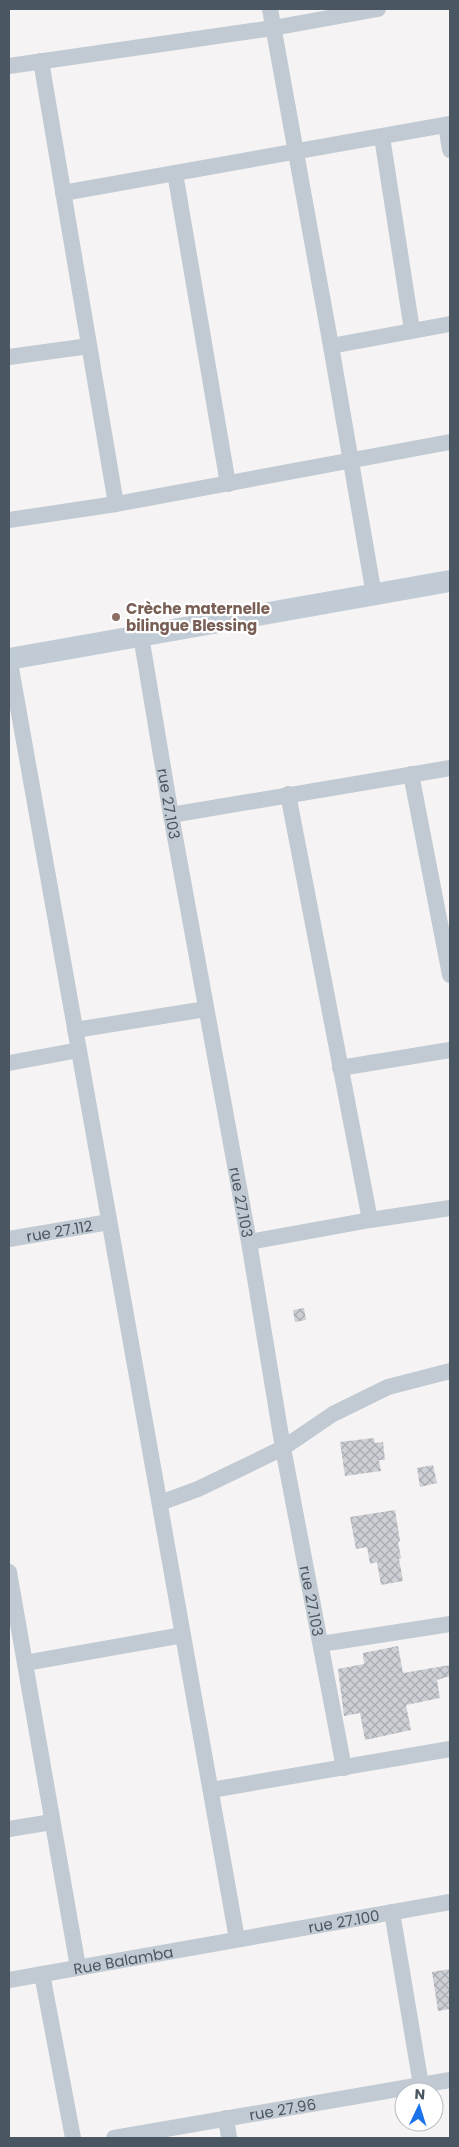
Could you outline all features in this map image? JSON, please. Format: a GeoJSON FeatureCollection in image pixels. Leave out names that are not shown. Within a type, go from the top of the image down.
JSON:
{"type":"FeatureCollection","features":[{"type":"Feature","properties":{"kind":"street"},"geometry":{"type":"LineString","coordinates":[[270,9],[374,595]]}},
{"type":"Feature","properties":{"kind":"street"},"geometry":{"type":"LineString","coordinates":[[9,66],[273,28],[378,9]]}},
{"type":"Feature","properties":{"kind":"street"},"geometry":{"type":"LineString","coordinates":[[42,61],[116,504]]}},
{"type":"Feature","properties":{"kind":"street"},"geometry":{"type":"LineString","coordinates":[[64,193],[448,125],[450,150]]}},
{"type":"Feature","properties":{"kind":"street"},"geometry":{"type":"LineString","coordinates":[[382,136],[412,330]]}},
{"type":"Feature","properties":{"kind":"street"},"geometry":{"type":"LineString","coordinates":[[175,173],[228,484]]}},
{"type":"Feature","properties":{"kind":"street"},"geometry":{"type":"LineString","coordinates":[[331,346],[450,324]]}},
{"type":"Feature","properties":{"kind":"street"},"geometry":{"type":"LineString","coordinates":[[9,357],[89,346]]}},
{"type":"Feature","properties":{"kind":"street"},"geometry":{"type":"LineString","coordinates":[[9,520],[116,504],[450,442]]}},
{"type":"Feature","properties":{"kind":"street"},"geometry":{"type":"LineString","coordinates":[[237,1939],[9,658],[450,581]]}},
{"type":"Feature","properties":{"kind":"street","name":"rue 27.103"},"geometry":{"type":"LineString","coordinates":[[141,636],[171,815],[248,1242],[282,1448],[322,1644],[344,1768]]}},
{"type":"Feature","properties":{"kind":"street"},"geometry":{"type":"LineString","coordinates":[[171,815],[450,768]]}},
{"type":"Feature","properties":{"kind":"street"},"geometry":{"type":"LineString","coordinates":[[411,774],[450,975]]}},
{"type":"Feature","properties":{"kind":"street"},"geometry":{"type":"LineString","coordinates":[[288,794],[370,1220]]}},
{"type":"Feature","properties":{"kind":"street"},"geometry":{"type":"LineString","coordinates":[[75,1030],[206,1009]]}},
{"type":"Feature","properties":{"kind":"street"},"geometry":{"type":"LineString","coordinates":[[9,1063],[78,1050]]}},
{"type":"Feature","properties":{"kind":"street"},"geometry":{"type":"LineString","coordinates":[[340,1068],[450,1050]]}},
{"type":"Feature","properties":{"kind":"street"},"geometry":{"type":"LineString","coordinates":[[248,1242],[450,1208]]}},
{"type":"Feature","properties":{"kind":"street","name":"rue 27.112"},"geometry":{"type":"LineString","coordinates":[[9,1239],[109,1222]]}},
{"type":"Feature","properties":{"kind":"street"},"geometry":{"type":"LineString","coordinates":[[160,1503],[198,1489],[282,1448],[332,1414],[388,1387],[450,1371]]}},
{"type":"Feature","properties":{"kind":"street"},"geometry":{"type":"LineString","coordinates":[[9,1572],[78,1967]]}},
{"type":"Feature","properties":{"kind":"street"},"geometry":{"type":"LineString","coordinates":[[322,1644],[450,1624]]}},
{"type":"Feature","properties":{"kind":"street"},"geometry":{"type":"LineString","coordinates":[[25,1663],[183,1635]]}},
{"type":"Feature","properties":{"kind":"street"},"geometry":{"type":"LineString","coordinates":[[211,1790],[450,1749]]}},
{"type":"Feature","properties":{"kind":"street"},"geometry":{"type":"LineString","coordinates":[[9,1829],[52,1822]]}},
{"type":"Feature","properties":{"kind":"street","name":"rue 27.100"},"geometry":{"type":"LineString","coordinates":[[237,1939],[450,1902]]}},
{"type":"Feature","properties":{"kind":"street"},"geometry":{"type":"LineString","coordinates":[[392,1912],[420,2082]]}},
{"type":"Feature","properties":{"kind":"street","name":"Rue Balamba"},"geometry":{"type":"LineString","coordinates":[[9,1980],[237,1939]]}},
{"type":"Feature","properties":{"kind":"street"},"geometry":{"type":"LineString","coordinates":[[42,1974],[73,2138]]}},
{"type":"Feature","properties":{"kind":"street","name":"rue 27.96"},"geometry":{"type":"LineString","coordinates":[[114,2138],[394,2090]]}},
{"type":"Feature","properties":{"kind":"street"},"geometry":{"type":"LineString","coordinates":[[226,2118],[230,2138]]}},
{"type":"Feature","properties":{"kind":"building"},"geometry":{"type":"Polygon","coordinates":[[[304,1308],[306,1320],[295,1322],[293,1310],[304,1308]]]}},
{"type":"Feature","properties":{"kind":"building"},"geometry":{"type":"Polygon","coordinates":[[[374,1438],[375,1443],[383,1442],[385,1460],[379,1460],[381,1471],[345,1476],[340,1442],[374,1438]]]}},
{"type":"Feature","properties":{"kind":"building"},"geometry":{"type":"Polygon","coordinates":[[[433,1465],[437,1483],[420,1487],[417,1468],[433,1465]]]}},
{"type":"Feature","properties":{"kind":"building"},"geometry":{"type":"Polygon","coordinates":[[[395,1510],[400,1541],[398,1542],[401,1558],[399,1559],[403,1581],[381,1585],[377,1562],[370,1564],[367,1547],[356,1549],[350,1517],[395,1510]]]}},
{"type":"Feature","properties":{"kind":"building"},"geometry":{"type":"Polygon","coordinates":[[[398,1646],[403,1673],[450,1665],[450,1676],[437,1680],[440,1698],[406,1705],[411,1730],[365,1740],[360,1713],[344,1716],[338,1669],[364,1664],[363,1653],[398,1646]]]}},
{"type":"Feature","properties":{"kind":"building"},"geometry":{"type":"Polygon","coordinates":[[[450,1969],[450,2009],[438,2011],[432,1972],[450,1969]]]}},
{"type":"Feature","properties":{"kind":"place","name":"Crèche maternelle bilingue Blessing"},"geometry":{"type":"Point","coordinates":[116,617]}}]}
